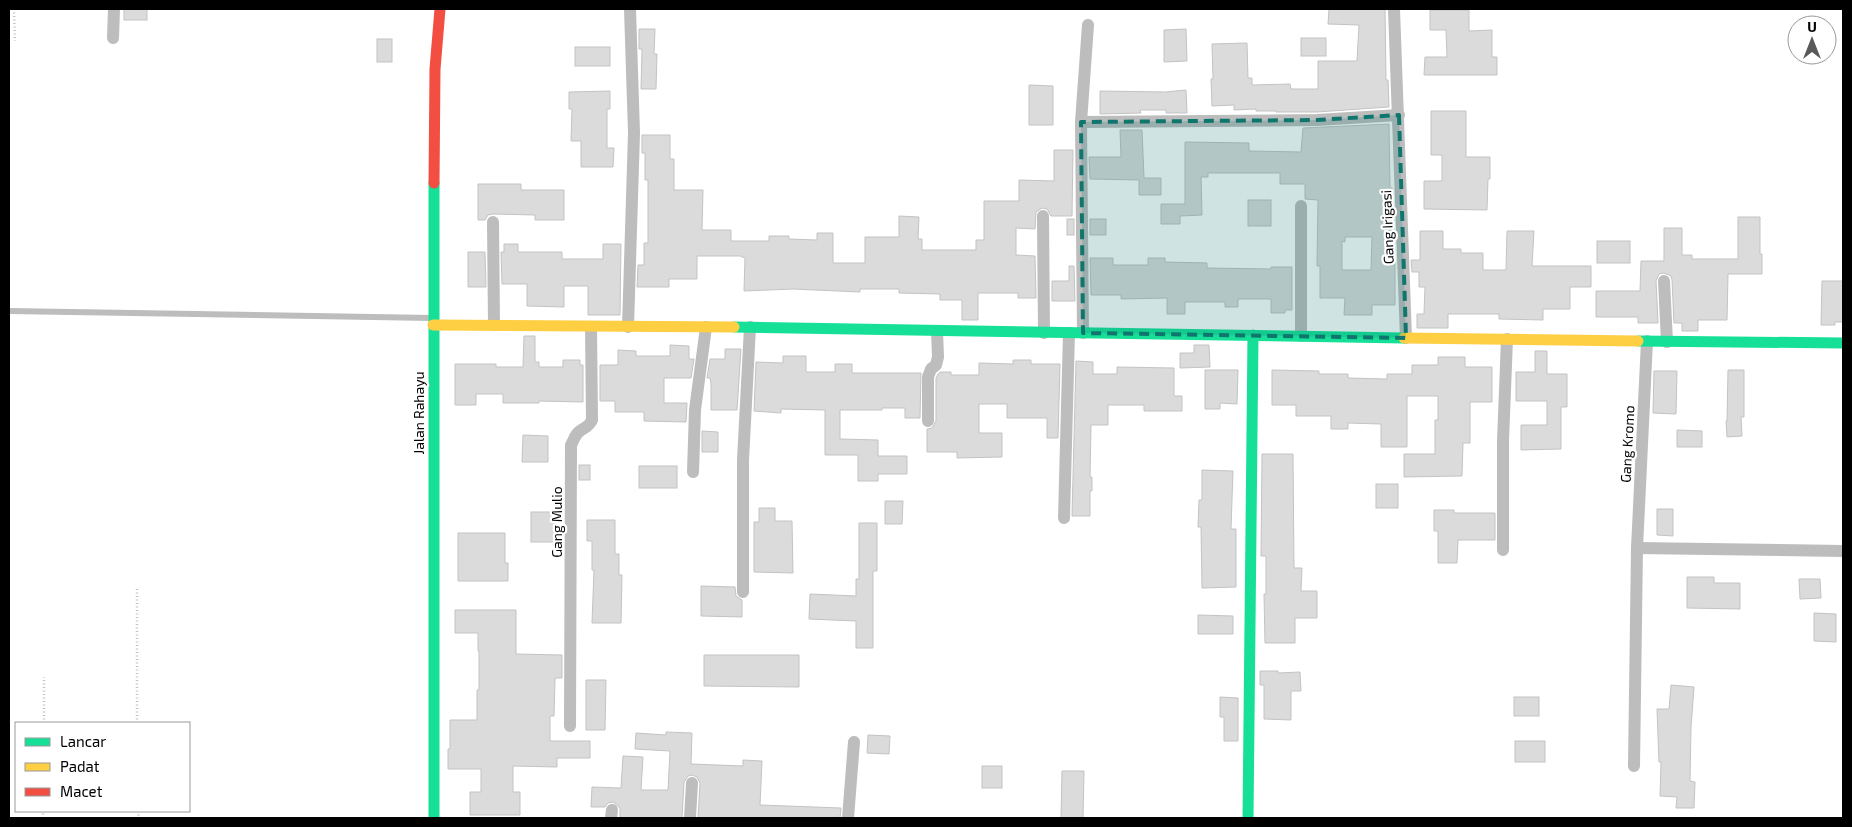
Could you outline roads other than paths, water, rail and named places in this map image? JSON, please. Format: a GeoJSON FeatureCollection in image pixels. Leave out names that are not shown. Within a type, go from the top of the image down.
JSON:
{"type":"FeatureCollection","features":[{"type":"Feature","properties":{"kind":"street"},"geometry":{"type":"LineString","coordinates":[[113,38],[114,9]]}},
{"type":"Feature","properties":{"kind":"street","name":"Jalan Rahayu"},"geometry":{"type":"LineString","coordinates":[[434,818],[432,322],[435,69],[440,9]]}},
{"type":"Feature","properties":{"kind":"street"},"geometry":{"type":"LineString","coordinates":[[628,327],[634,133],[630,9]]}},
{"type":"Feature","properties":{"kind":"street","name":"Gang Irigasi"},"geometry":{"type":"LineString","coordinates":[[1394,9],[1406,338]]}},
{"type":"Feature","properties":{"kind":"street"},"geometry":{"type":"LineString","coordinates":[[1083,333],[1081,122],[1088,25]]}},
{"type":"Feature","properties":{"kind":"street"},"geometry":{"type":"LineString","coordinates":[[1081,122],[1317,120],[1399,114]]}},
{"type":"Feature","properties":{"kind":"street"},"geometry":{"type":"LineString","coordinates":[[1301,206],[1301,336]]}},
{"type":"Feature","properties":{"kind":"street"},"geometry":{"type":"LineString","coordinates":[[1043,216],[1044,333]]}},
{"type":"Feature","properties":{"kind":"street"},"geometry":{"type":"LineString","coordinates":[[493,222],[494,325]]}},
{"type":"Feature","properties":{"kind":"street"},"geometry":{"type":"LineString","coordinates":[[1664,281],[1667,342]]}},
{"type":"Feature","properties":{"kind":"street"},"geometry":{"type":"LineString","coordinates":[[432,322],[591,327],[750,327],[1044,333],[1843,343]]}},
{"type":"Feature","properties":{"kind":"street","name":"Gang Mulio"},"geometry":{"type":"LineString","coordinates":[[570,726],[571,446],[576,435],[581,430],[590,426],[592,420],[591,327]]}},
{"type":"Feature","properties":{"kind":"street"},"geometry":{"type":"LineString","coordinates":[[693,472],[695,410],[706,327]]}},
{"type":"Feature","properties":{"kind":"street"},"geometry":{"type":"LineString","coordinates":[[743,592],[743,460],[750,327]]}},
{"type":"Feature","properties":{"kind":"street"},"geometry":{"type":"LineString","coordinates":[[928,421],[928,377],[936,365],[938,357],[937,331]]}},
{"type":"Feature","properties":{"kind":"street"},"geometry":{"type":"LineString","coordinates":[[1064,518],[1069,333]]}},
{"type":"Feature","properties":{"kind":"street"},"geometry":{"type":"LineString","coordinates":[[1248,818],[1253,335]]}},
{"type":"Feature","properties":{"kind":"street"},"geometry":{"type":"LineString","coordinates":[[1503,550],[1503,441],[1507,339]]}},
{"type":"Feature","properties":{"kind":"street","name":"Gang Kromo"},"geometry":{"type":"LineString","coordinates":[[1634,766],[1637,548],[1647,341]]}},
{"type":"Feature","properties":{"kind":"street"},"geometry":{"type":"LineString","coordinates":[[1637,548],[1843,551]]}},
{"type":"Feature","properties":{"kind":"street"},"geometry":{"type":"LineString","coordinates":[[848,818],[854,742]]}},
{"type":"Feature","properties":{"kind":"street"},"geometry":{"type":"LineString","coordinates":[[690,818],[692,783]]}},
{"type":"Feature","properties":{"kind":"lane"},"geometry":{"type":"LineString","coordinates":[[9,311],[432,322]]}}]}
